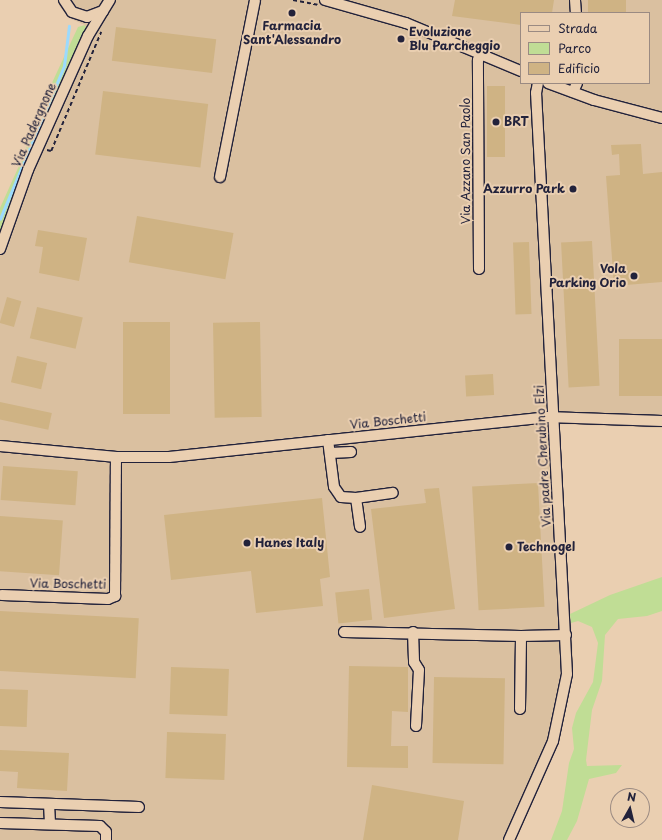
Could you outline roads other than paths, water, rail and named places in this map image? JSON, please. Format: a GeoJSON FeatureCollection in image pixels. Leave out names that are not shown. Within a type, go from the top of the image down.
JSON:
{"type":"FeatureCollection","features":[{"type":"Feature","properties":{"kind":"street"},"geometry":{"type":"LineString","coordinates":[[64,0],[68,8],[85,22],[88,36]]}},
{"type":"Feature","properties":{"kind":"street"},"geometry":{"type":"LineString","coordinates":[[220,177],[255,0]]}},
{"type":"Feature","properties":{"kind":"street"},"geometry":{"type":"LineString","coordinates":[[575,0],[576,12]]}},
{"type":"Feature","properties":{"kind":"street","name":"Via Padergnone"},"geometry":{"type":"LineString","coordinates":[[0,249],[38,149],[88,36],[111,1]]}},
{"type":"Feature","properties":{"kind":"street"},"geometry":{"type":"LineString","coordinates":[[322,3],[406,23],[520,71]]}},
{"type":"Feature","properties":{"kind":"street"},"geometry":{"type":"LineString","coordinates":[[76,14],[87,17],[103,11]]}},
{"type":"Feature","properties":{"kind":"street","name":"Via Azzano San Paolo"},"geometry":{"type":"LineString","coordinates":[[479,269],[478,60],[481,54]]}},
{"type":"Feature","properties":{"kind":"street","name":"Via padre Cherubino Elzi"},"geometry":{"type":"LineString","coordinates":[[508,840],[542,769],[560,719],[567,674],[536,93],[538,84]]}},
{"type":"Feature","properties":{"kind":"street"},"geometry":{"type":"LineString","coordinates":[[553,84],[575,88],[662,118]]}},
{"type":"Feature","properties":{"kind":"street","name":"Via Boschetti"},"geometry":{"type":"LineString","coordinates":[[0,446],[116,457],[169,457],[554,417],[662,421]]}},
{"type":"Feature","properties":{"kind":"street"},"geometry":{"type":"LineString","coordinates":[[328,440],[334,487],[341,497],[356,498],[394,493]]}},
{"type":"Feature","properties":{"kind":"street"},"geometry":{"type":"LineString","coordinates":[[330,453],[352,452]]}},
{"type":"Feature","properties":{"kind":"street","name":"Via Boschetti"},"geometry":{"type":"LineString","coordinates":[[2,595],[108,599],[115,596],[116,457]]}},
{"type":"Feature","properties":{"kind":"street"},"geometry":{"type":"LineString","coordinates":[[356,498],[360,527]]}},
{"type":"Feature","properties":{"kind":"street"},"geometry":{"type":"LineString","coordinates":[[344,632],[413,632],[521,636],[566,634]]}},
{"type":"Feature","properties":{"kind":"street"},"geometry":{"type":"LineString","coordinates":[[413,632],[414,662],[419,670],[416,726]]}},
{"type":"Feature","properties":{"kind":"street"},"geometry":{"type":"LineString","coordinates":[[520,709],[521,636]]}},
{"type":"Feature","properties":{"kind":"street"},"geometry":{"type":"LineString","coordinates":[[0,802],[139,807]]}},
{"type":"Feature","properties":{"kind":"street"},"geometry":{"type":"LineString","coordinates":[[49,804],[50,824]]}},
{"type":"Feature","properties":{"kind":"street"},"geometry":{"type":"LineString","coordinates":[[0,823],[100,826],[106,832],[106,840]]}},
{"type":"Feature","properties":{"kind":"waterway"},"geometry":{"type":"LineString","coordinates":[[0,219],[64,66],[69,26]]}},
{"type":"Feature","properties":{"kind":"place","name":"Farmacia Sant'Alessandro"},"geometry":{"type":"Point","coordinates":[292,13]}},
{"type":"Feature","properties":{"kind":"place","name":"Evoluzione Blu Parcheggio"},"geometry":{"type":"Point","coordinates":[401,39]}},
{"type":"Feature","properties":{"kind":"place","name":"BRT"},"geometry":{"type":"Point","coordinates":[496,122]}},
{"type":"Feature","properties":{"kind":"place","name":"Azzurro Park"},"geometry":{"type":"Point","coordinates":[573,189]}},
{"type":"Feature","properties":{"kind":"place","name":"Vola Parking Orio"},"geometry":{"type":"Point","coordinates":[634,276]}},
{"type":"Feature","properties":{"kind":"place","name":"Hanes Italy"},"geometry":{"type":"Point","coordinates":[247,543]}},
{"type":"Feature","properties":{"kind":"place","name":"Technogel"},"geometry":{"type":"Point","coordinates":[509,547]}}]}
